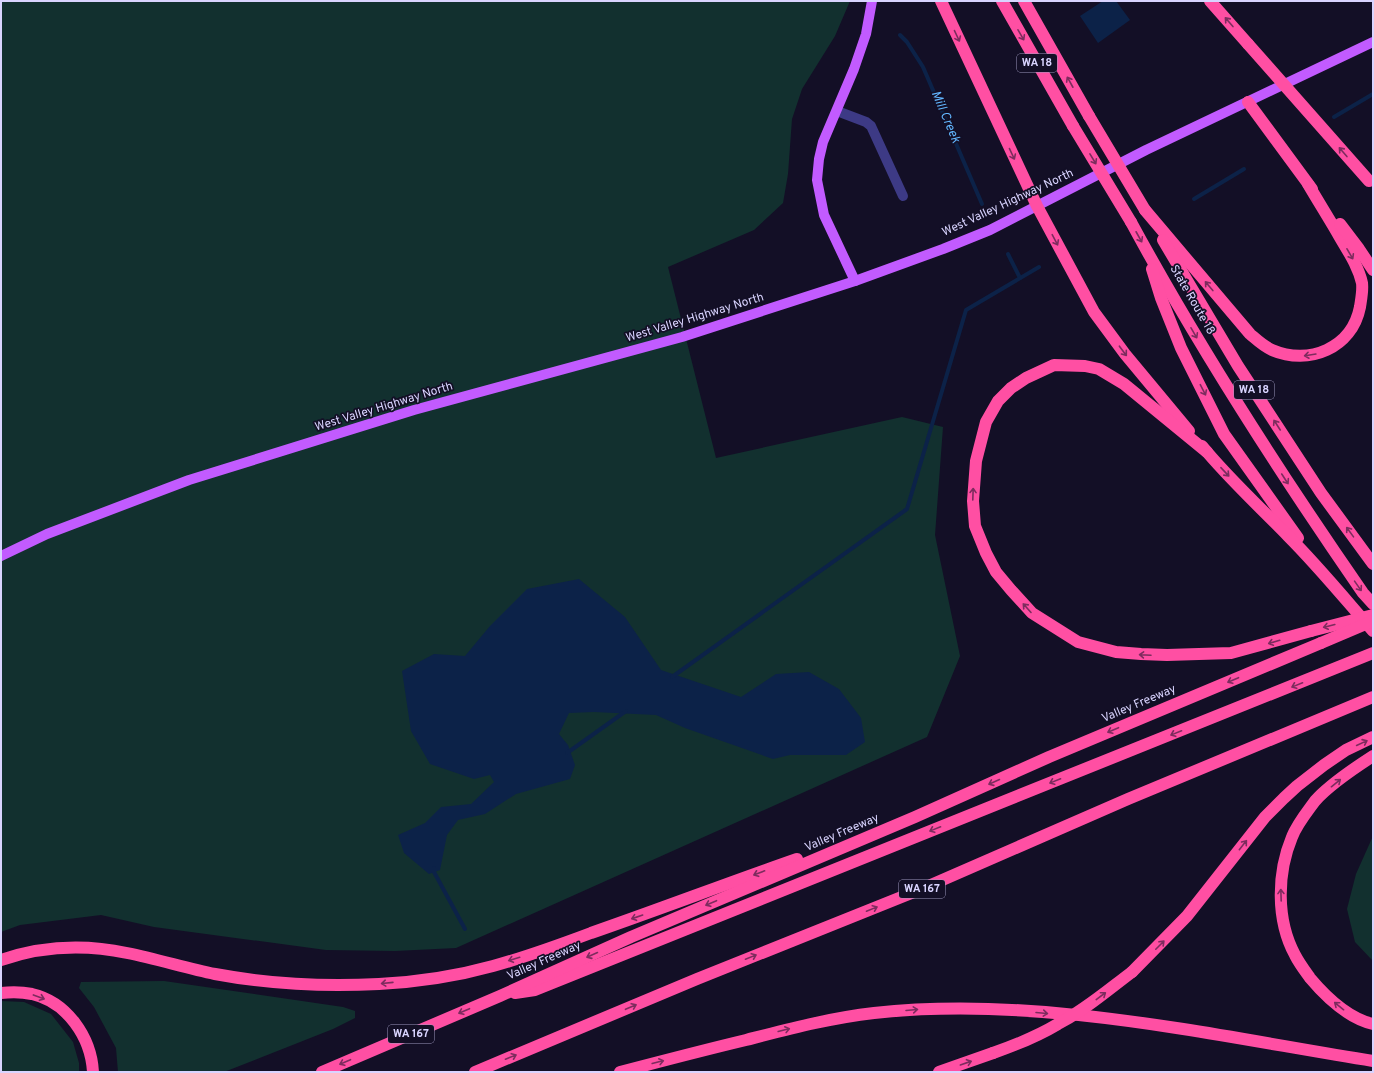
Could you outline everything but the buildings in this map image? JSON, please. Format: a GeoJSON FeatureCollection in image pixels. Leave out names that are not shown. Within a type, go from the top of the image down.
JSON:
{"type":"FeatureCollection","features":[{"type":"Feature","properties":{"kind":"highway"},"geometry":{"type":"LineString","coordinates":[[940,1],[1037,206],[1094,312],[1126,354],[1207,452],[1324,574],[1373,631]]}},
{"type":"Feature","properties":{"kind":"highway","name":"State Route 18"},"geometry":{"type":"LineString","coordinates":[[1002,1],[1073,126],[1131,222],[1146,251],[1228,390],[1309,516],[1373,604]]}},
{"type":"Feature","properties":{"kind":"highway","name":"State Route 18"},"geometry":{"type":"LineString","coordinates":[[1024,1],[1089,116],[1238,366],[1321,492],[1373,564]]}},
{"type":"Feature","properties":{"kind":"highway"},"geometry":{"type":"LineString","coordinates":[[1210,1],[1371,183]]}},
{"type":"Feature","properties":{"kind":"highway"},"geometry":{"type":"LineString","coordinates":[[1248,102],[1308,184],[1359,249],[1373,270]]}},
{"type":"Feature","properties":{"kind":"highway"},"geometry":{"type":"LineString","coordinates":[[1145,210],[1250,334],[1261,344],[1284,354],[1300,356],[1313,355],[1328,350],[1351,330],[1358,316],[1362,284],[1353,258],[1308,184]]}},
{"type":"Feature","properties":{"kind":"highway"},"geometry":{"type":"LineString","coordinates":[[1146,251],[1161,298],[1181,348],[1224,434],[1324,574]]}},
{"type":"Feature","properties":{"kind":"highway"},"geometry":{"type":"LineString","coordinates":[[1207,452],[1124,384],[1099,369],[1085,366],[1054,365],[1026,378],[1010,388],[998,401],[986,422],[976,461],[973,501],[975,526],[996,572],[1032,613],[1078,642],[1116,652],[1167,656],[1231,652],[1373,615]]}},
{"type":"Feature","properties":{"kind":"highway","name":"Valley Freeway"},"geometry":{"type":"LineString","coordinates":[[322,1072],[500,996],[631,937],[915,817],[1049,757],[1373,621]]}},
{"type":"Feature","properties":{"kind":"highway"},"geometry":{"type":"LineString","coordinates":[[500,996],[535,990],[1373,653]]}},
{"type":"Feature","properties":{"kind":"highway","name":"WA 167"},"geometry":{"type":"LineString","coordinates":[[475,1072],[697,979],[924,888],[1135,796],[1370,698]]}},
{"type":"Feature","properties":{"kind":"highway"},"geometry":{"type":"LineString","coordinates":[[939,1072],[1018,1044],[1059,1024],[1132,972],[1187,916],[1265,817],[1284,798],[1319,768],[1346,750],[1373,737]]}},
{"type":"Feature","properties":{"kind":"highway"},"geometry":{"type":"LineString","coordinates":[[1373,756],[1357,766],[1316,800],[1292,836],[1284,863],[1281,883],[1283,920],[1295,955],[1304,969],[1318,986],[1340,1007],[1354,1016],[1373,1024]]}},
{"type":"Feature","properties":{"kind":"highway"},"geometry":{"type":"LineString","coordinates":[[1,960],[40,950],[67,947],[95,948],[127,953],[214,973],[281,983],[342,985],[380,984],[458,974],[532,954],[667,907],[915,817]]}},
{"type":"Feature","properties":{"kind":"highway"},"geometry":{"type":"LineString","coordinates":[[1,993],[32,994],[46,999],[67,1014],[83,1034],[88,1046],[93,1072]]}},
{"type":"Feature","properties":{"kind":"highway"},"geometry":{"type":"LineString","coordinates":[[620,1072],[816,1022],[874,1013],[930,1009],[998,1009],[1081,1016],[1153,1025],[1373,1061]]}},
{"type":"Feature","properties":{"kind":"main road"},"geometry":{"type":"LineString","coordinates":[[856,281],[824,215],[817,180],[819,159],[823,142],[866,34],[872,1]]}},
{"type":"Feature","properties":{"kind":"main road","name":"West Valley Highway North"},"geometry":{"type":"LineString","coordinates":[[1,556],[47,534],[189,480],[414,410],[682,337],[856,281],[964,241],[990,230],[1146,150],[1373,42]]}},
{"type":"Feature","properties":{"kind":"lane"},"geometry":{"type":"LineString","coordinates":[[836,111],[866,122],[870,126],[903,196]]}},
{"type":"Feature","properties":{"kind":"green space"},"geometry":{"type":"Polygon","coordinates":[[[1,1],[850,1],[835,36],[802,89],[792,119],[788,174],[783,203],[754,230],[668,267],[716,458],[902,417],[943,427],[935,535],[960,656],[927,737],[456,948],[395,951],[326,950],[154,927],[101,915],[20,925],[1,932],[1,1]]]}},
{"type":"Feature","properties":{"kind":"green space"},"geometry":{"type":"Polygon","coordinates":[[[1373,836],[1373,961],[1355,942],[1347,909],[1356,874],[1373,836]]]}},
{"type":"Feature","properties":{"kind":"green space"},"geometry":{"type":"Polygon","coordinates":[[[164,981],[343,1007],[355,1011],[355,1018],[333,1029],[224,1072],[118,1072],[116,1048],[94,1007],[79,988],[81,982],[164,981]]]}},
{"type":"Feature","properties":{"kind":"green space"},"geometry":{"type":"Polygon","coordinates":[[[1,1001],[24,1002],[51,1014],[73,1042],[79,1063],[79,1072],[1,1072],[1,1001]]]}},
{"type":"Feature","properties":{"kind":"water"},"geometry":{"type":"Polygon","coordinates":[[[1103,1],[1116,1],[1130,20],[1098,43],[1080,16],[1103,1]]]}},
{"type":"Feature","properties":{"kind":"water"},"geometry":{"type":"Polygon","coordinates":[[[579,579],[625,617],[661,670],[741,697],[776,674],[809,672],[839,689],[861,718],[865,742],[846,755],[790,755],[773,759],[685,728],[656,715],[594,712],[569,713],[559,734],[568,745],[575,765],[570,779],[516,794],[485,814],[458,820],[447,835],[440,870],[429,874],[404,853],[398,835],[425,823],[441,807],[471,804],[494,782],[490,775],[474,779],[430,764],[411,731],[402,671],[434,654],[465,656],[490,626],[527,589],[579,579]]]}},
{"type":"Feature","properties":{"kind":"waterway","name":"Mill Creek"},"geometry":{"type":"LineString","coordinates":[[900,35],[907,42],[923,67],[982,204]]}},
{"type":"Feature","properties":{"kind":"waterway","name":"Mill Creek"},"geometry":{"type":"LineString","coordinates":[[1334,117],[1373,94]]}},
{"type":"Feature","properties":{"kind":"waterway"},"geometry":{"type":"LineString","coordinates":[[1194,199],[1244,169]]}},
{"type":"Feature","properties":{"kind":"waterway","name":"Mill Creek"},"geometry":{"type":"LineString","coordinates":[[1008,254],[1020,278]]}},
{"type":"Feature","properties":{"kind":"waterway"},"geometry":{"type":"LineString","coordinates":[[672,677],[907,509],[966,310],[1039,267]]}},
{"type":"Feature","properties":{"kind":"waterway"},"geometry":{"type":"LineString","coordinates":[[567,753],[626,711]]}},
{"type":"Feature","properties":{"kind":"waterway"},"geometry":{"type":"LineString","coordinates":[[434,868],[434,872],[465,929]]}}]}
